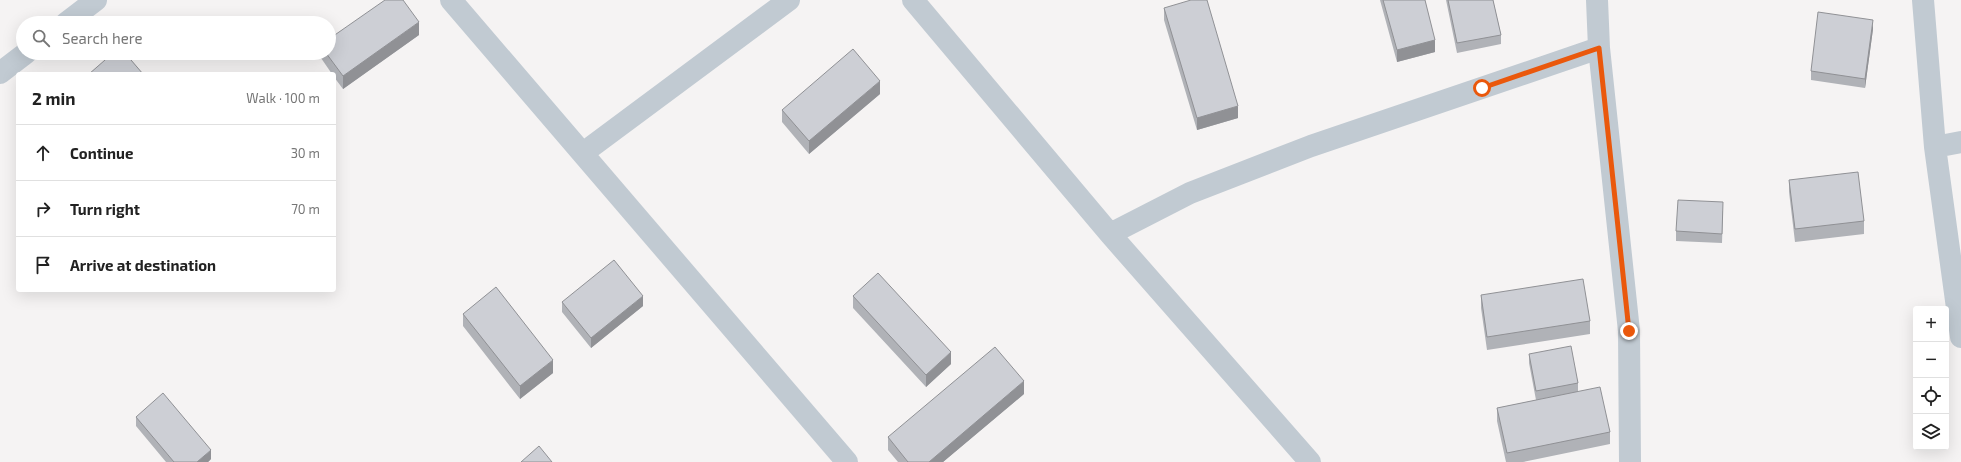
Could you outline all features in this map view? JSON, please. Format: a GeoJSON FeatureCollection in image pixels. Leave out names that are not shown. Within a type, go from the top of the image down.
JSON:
{"type":"FeatureCollection","features":[{"type":"Feature","properties":{"kind":"street"},"geometry":{"type":"LineString","coordinates":[[75,16],[96,0]]}},
{"type":"Feature","properties":{"kind":"street"},"geometry":{"type":"LineString","coordinates":[[451,0],[847,462]]}},
{"type":"Feature","properties":{"kind":"street"},"geometry":{"type":"LineString","coordinates":[[583,153],[789,0]]}},
{"type":"Feature","properties":{"kind":"street"},"geometry":{"type":"LineString","coordinates":[[913,0],[1110,234],[1310,462]]}},
{"type":"Feature","properties":{"kind":"street"},"geometry":{"type":"LineString","coordinates":[[1597,0],[1599,48],[1629,331],[1630,462]]}},
{"type":"Feature","properties":{"kind":"street"},"geometry":{"type":"LineString","coordinates":[[1923,0],[1935,147],[1961,337]]}},
{"type":"Feature","properties":{"kind":"street"},"geometry":{"type":"LineString","coordinates":[[1110,234],[1190,193],[1311,146],[1599,48]]}},
{"type":"Feature","properties":{"kind":"street"},"geometry":{"type":"LineString","coordinates":[[0,73],[17,60]]}},
{"type":"Feature","properties":{"kind":"street"},"geometry":{"type":"LineString","coordinates":[[1935,147],[1961,142]]}},
{"type":"Feature","properties":{"kind":"building"},"geometry":{"type":"Polygon","coordinates":[[[385,0],[403,0],[419,22],[343,76],[331,60],[336,60],[336,34],[385,0]]]}},
{"type":"Feature","properties":{"kind":"building"},"geometry":{"type":"Polygon","coordinates":[[[1191,0],[1207,0],[1238,106],[1197,118],[1164,8],[1191,0]]]}},
{"type":"Feature","properties":{"kind":"building"},"geometry":{"type":"Polygon","coordinates":[[[1383,0],[1425,0],[1435,40],[1397,50],[1383,0]]]}},
{"type":"Feature","properties":{"kind":"building"},"geometry":{"type":"Polygon","coordinates":[[[1448,0],[1493,0],[1501,35],[1457,43],[1448,0]]]}},
{"type":"Feature","properties":{"kind":"building"},"geometry":{"type":"Polygon","coordinates":[[[1818,12],[1873,20],[1865,79],[1811,71],[1818,12]]]}},
{"type":"Feature","properties":{"kind":"building"},"geometry":{"type":"Polygon","coordinates":[[[853,49],[880,81],[809,141],[782,110],[853,49]]]}},
{"type":"Feature","properties":{"kind":"building"},"geometry":{"type":"Polygon","coordinates":[[[105,60],[131,60],[141,72],[91,72],[105,60]]]}},
{"type":"Feature","properties":{"kind":"building"},"geometry":{"type":"Polygon","coordinates":[[[1858,172],[1864,221],[1795,229],[1789,180],[1858,172]]]}},
{"type":"Feature","properties":{"kind":"building"},"geometry":{"type":"Polygon","coordinates":[[[1678,200],[1723,202],[1722,234],[1676,231],[1678,200]]]}},
{"type":"Feature","properties":{"kind":"building"},"geometry":{"type":"Polygon","coordinates":[[[614,260],[643,296],[591,338],[562,302],[614,260]]]}},
{"type":"Feature","properties":{"kind":"building"},"geometry":{"type":"Polygon","coordinates":[[[878,273],[951,352],[926,375],[853,296],[878,273]]]}},
{"type":"Feature","properties":{"kind":"building"},"geometry":{"type":"Polygon","coordinates":[[[1583,279],[1590,321],[1487,337],[1481,295],[1583,279]]]}},
{"type":"Feature","properties":{"kind":"building"},"geometry":{"type":"Polygon","coordinates":[[[496,287],[553,360],[520,386],[463,314],[496,287]]]}},
{"type":"Feature","properties":{"kind":"building"},"geometry":{"type":"Polygon","coordinates":[[[1571,346],[1578,383],[1536,391],[1529,354],[1571,346]]]}},
{"type":"Feature","properties":{"kind":"building"},"geometry":{"type":"Polygon","coordinates":[[[995,347],[1024,381],[929,462],[908,462],[888,437],[995,347]]]}},
{"type":"Feature","properties":{"kind":"building"},"geometry":{"type":"Polygon","coordinates":[[[1600,387],[1610,432],[1507,453],[1497,408],[1600,387]]]}},
{"type":"Feature","properties":{"kind":"building"},"geometry":{"type":"Polygon","coordinates":[[[163,393],[211,450],[197,462],[174,462],[136,417],[163,393]]]}},
{"type":"Feature","properties":{"kind":"building"},"geometry":{"type":"Polygon","coordinates":[[[539,446],[552,462],[521,462],[539,446]]]}},
{"type":"Feature","properties":{"kind":"route"},"geometry":{"type":"LineString","coordinates":[[1482,88],[1599,48],[1629,331]]}}]}
